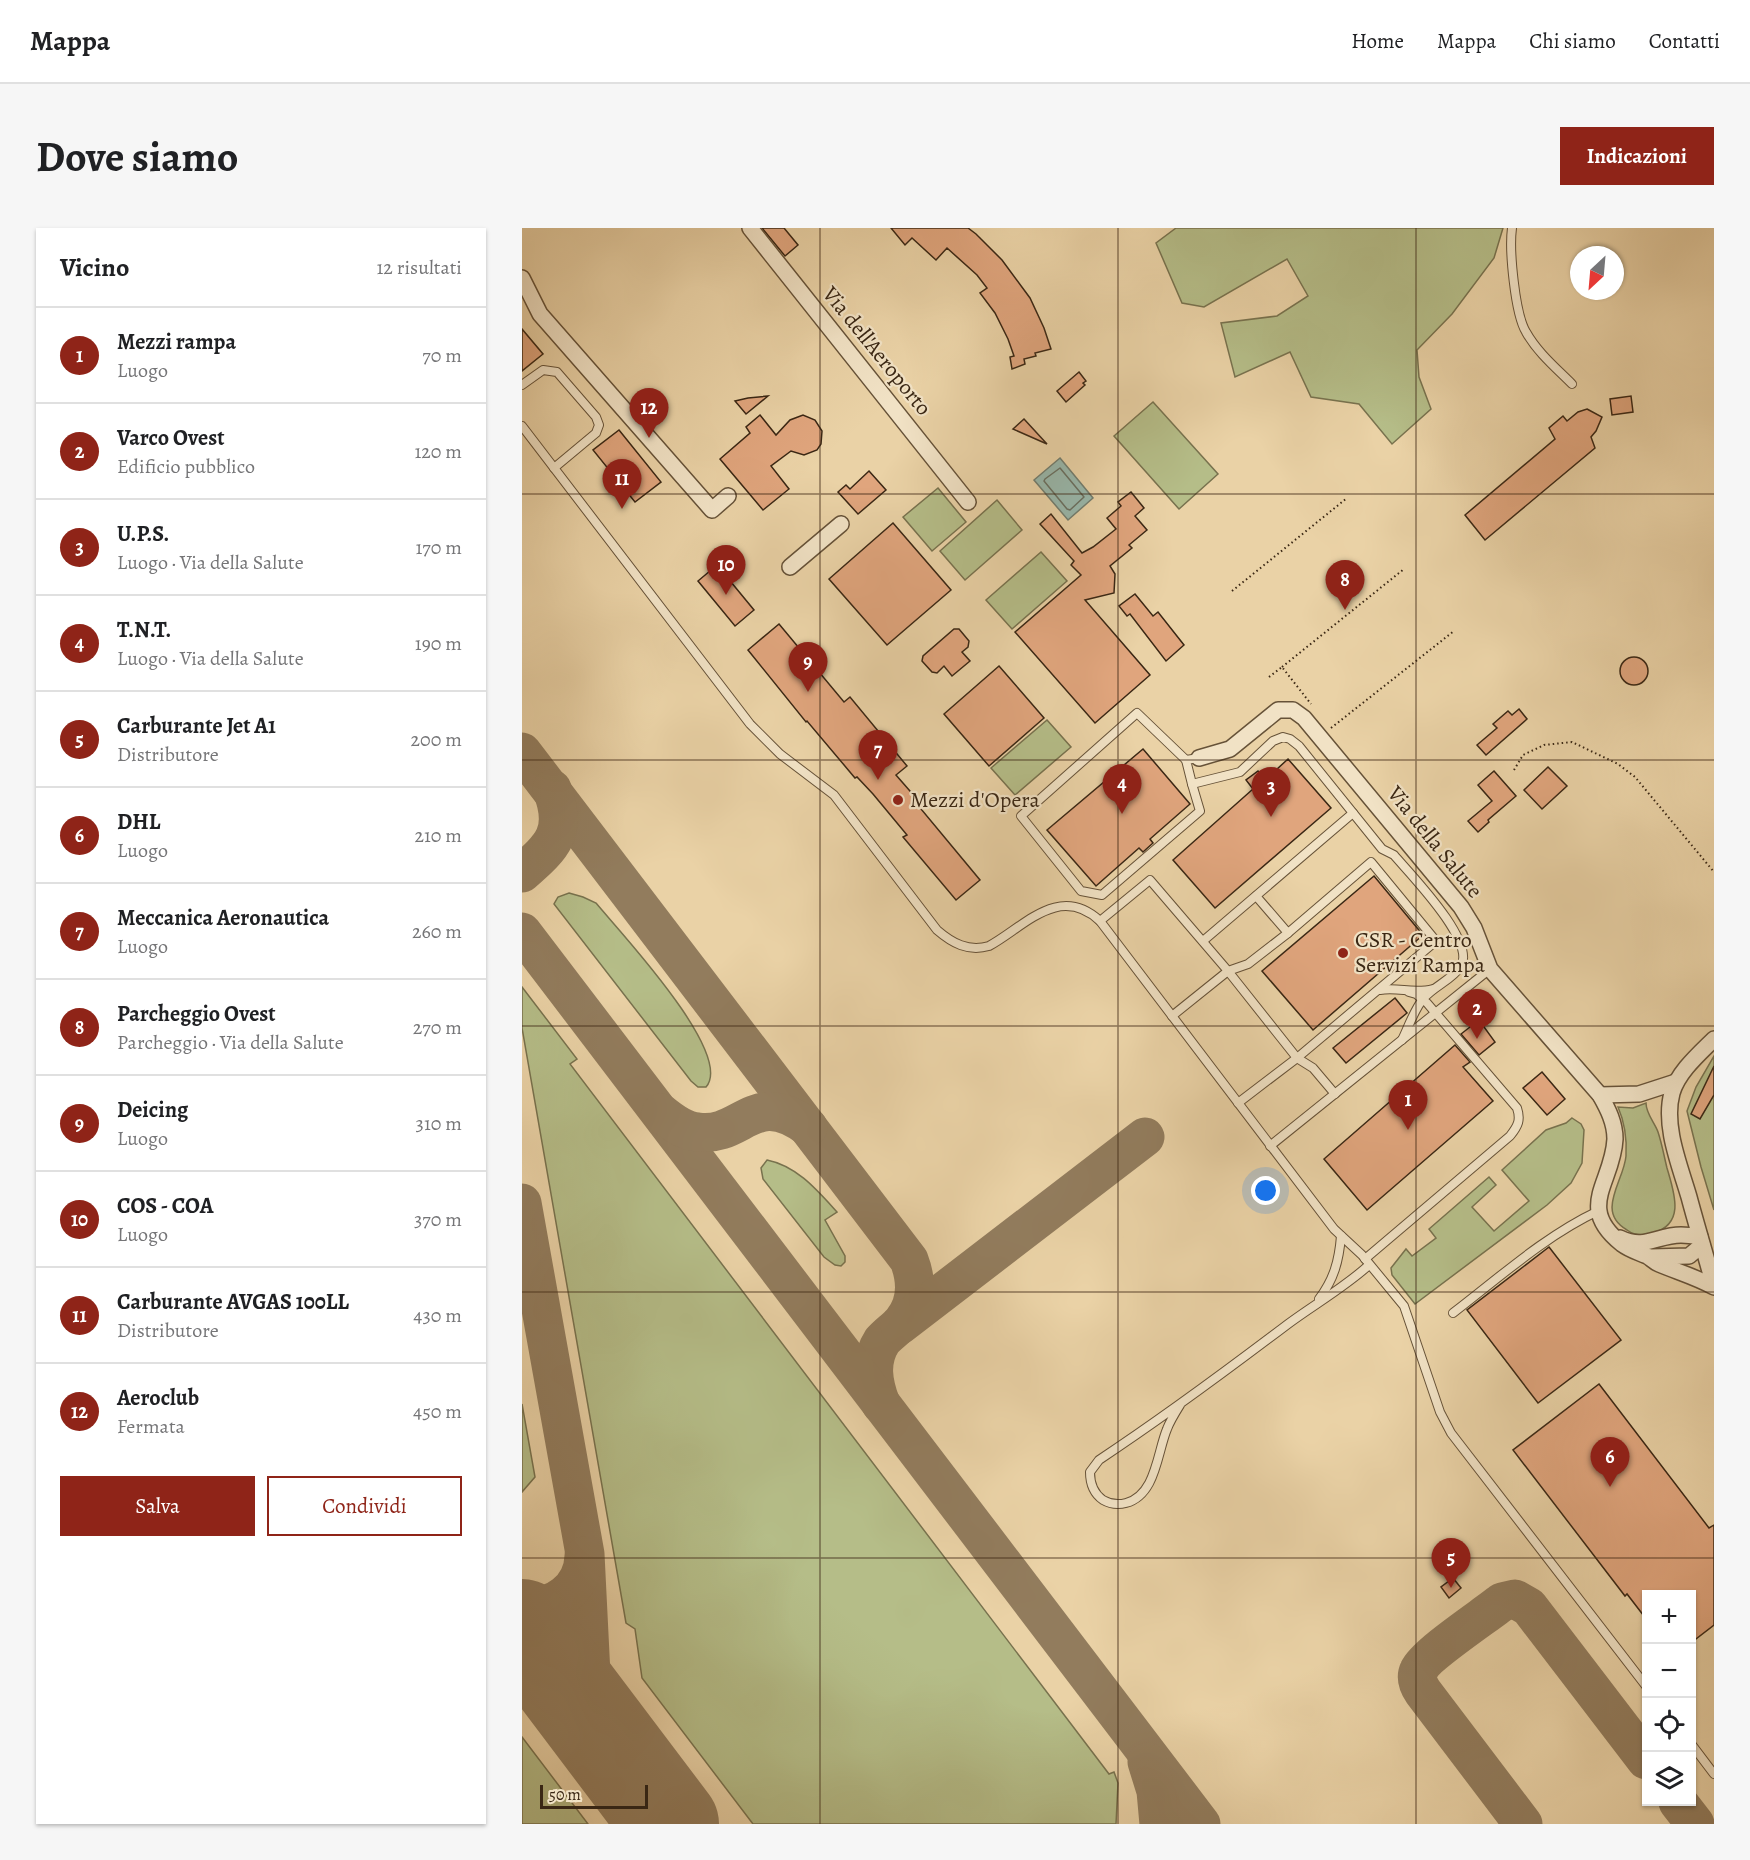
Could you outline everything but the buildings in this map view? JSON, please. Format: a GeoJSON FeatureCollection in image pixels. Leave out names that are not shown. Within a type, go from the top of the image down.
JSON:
{"type":"FeatureCollection","features":[{"type":"Feature","properties":{"kind":"street","name":"Via dell'Aeroporto"},"geometry":{"type":"LineString","coordinates":[[750,228],[968,502]]}},
{"type":"Feature","properties":{"kind":"street"},"geometry":{"type":"LineString","coordinates":[[522,278],[540,314],[712,510],[728,496]]}},
{"type":"Feature","properties":{"kind":"street"},"geometry":{"type":"LineString","coordinates":[[789,567],[841,524]]}},
{"type":"Feature","properties":{"kind":"street","name":"Via della Salute"},"geometry":{"type":"LineString","coordinates":[[1192,759],[1230,749],[1278,710],[1293,710],[1304,718],[1461,907],[1474,928],[1490,969],[1600,1095],[1610,1113],[1615,1136],[1612,1159],[1597,1202],[1599,1211]]}},
{"type":"Feature","properties":{"kind":"street"},"geometry":{"type":"LineString","coordinates":[[1714,1039],[1677,1082],[1672,1093],[1670,1118],[1677,1153],[1714,1287]]}},
{"type":"Feature","properties":{"kind":"street"},"geometry":{"type":"LineString","coordinates":[[1600,1095],[1639,1094],[1677,1082]]}},
{"type":"Feature","properties":{"kind":"street"},"geometry":{"type":"LineString","coordinates":[[1599,1211],[1604,1224],[1631,1250],[1660,1264],[1694,1276],[1714,1287]]}},
{"type":"Feature","properties":{"kind":"street"},"geometry":{"type":"LineString","coordinates":[[1610,1231],[1633,1243],[1649,1243],[1680,1235],[1701,1241]]}},
{"type":"Feature","properties":{"kind":"street"},"geometry":{"type":"LineString","coordinates":[[1648,1257],[1689,1256],[1701,1241]]}},
{"type":"Feature","properties":{"kind":"lane"},"geometry":{"type":"LineString","coordinates":[[1512,228],[1511,256],[1516,297],[1525,331],[1547,359],[1572,384]]}},
{"type":"Feature","properties":{"kind":"lane"},"geometry":{"type":"LineString","coordinates":[[522,386],[543,370],[557,372],[596,417],[599,425],[596,433],[554,468]]}},
{"type":"Feature","properties":{"kind":"lane"},"geometry":{"type":"LineString","coordinates":[[522,426],[750,724],[780,754],[834,795],[937,930],[963,947],[981,949],[989,946],[1038,912],[1052,908],[1077,908],[1092,913],[1100,921],[1341,1236],[1404,1305],[1440,1412],[1451,1434],[1642,1680]]}},
{"type":"Feature","properties":{"kind":"lane"},"geometry":{"type":"LineString","coordinates":[[1137,713],[1192,759],[1192,784],[1200,811],[1102,895],[1081,891],[1021,816],[1137,713]]}},
{"type":"Feature","properties":{"kind":"lane"},"geometry":{"type":"LineString","coordinates":[[1192,784],[1240,772],[1274,741],[1283,737],[1290,739],[1299,746],[1382,849],[1394,855],[1453,926],[1463,950],[1463,962],[1457,971],[1422,999],[1402,1041]]}},
{"type":"Feature","properties":{"kind":"lane"},"geometry":{"type":"LineString","coordinates":[[1203,941],[1353,813]]}},
{"type":"Feature","properties":{"kind":"lane"},"geometry":{"type":"LineString","coordinates":[[1172,1016],[1228,971],[1248,964],[1371,862],[1436,941],[1298,1058],[1238,1103]]}},
{"type":"Feature","properties":{"kind":"lane"},"geometry":{"type":"LineString","coordinates":[[1100,921],[1150,880],[1298,1058],[1312,1068],[1335,1094]]}},
{"type":"Feature","properties":{"kind":"lane"},"geometry":{"type":"LineString","coordinates":[[1256,896],[1288,933]]}},
{"type":"Feature","properties":{"kind":"lane"},"geometry":{"type":"LineString","coordinates":[[1270,1146],[1490,969]]}},
{"type":"Feature","properties":{"kind":"lane"},"geometry":{"type":"LineString","coordinates":[[1378,991],[1390,989],[1409,992],[1436,989]]}},
{"type":"Feature","properties":{"kind":"lane"},"geometry":{"type":"LineString","coordinates":[[1180,1405],[1166,1431],[1152,1476],[1140,1493],[1131,1501],[1121,1504],[1102,1499],[1090,1483],[1089,1472],[1099,1460],[1180,1405],[1307,1310],[1354,1279],[1367,1262],[1510,1136],[1517,1127],[1520,1118],[1517,1108],[1436,1014],[1422,999],[1409,992]]}},
{"type":"Feature","properties":{"kind":"lane"},"geometry":{"type":"LineString","coordinates":[[1453,1313],[1563,1229],[1599,1211]]}},
{"type":"Feature","properties":{"kind":"lane"},"geometry":{"type":"LineString","coordinates":[[1307,1310],[1329,1286],[1337,1268],[1341,1236]]}},
{"type":"Feature","properties":{"kind":"lane"},"geometry":{"type":"LineString","coordinates":[[1696,1750],[1714,1774]]}},
{"type":"Feature","properties":{"kind":"path"},"geometry":{"type":"LineString","coordinates":[[1232,591],[1347,498]]}},
{"type":"Feature","properties":{"kind":"path"},"geometry":{"type":"LineString","coordinates":[[1269,677],[1404,568]]}},
{"type":"Feature","properties":{"kind":"path"},"geometry":{"type":"LineString","coordinates":[[1330,729],[1454,631]]}},
{"type":"Feature","properties":{"kind":"path"},"geometry":{"type":"LineString","coordinates":[[1282,667],[1316,711]]}},
{"type":"Feature","properties":{"kind":"path"},"geometry":{"type":"LineString","coordinates":[[1514,770],[1523,755],[1544,745],[1572,742],[1618,764],[1635,777],[1714,872]]}},
{"type":"Feature","properties":{"kind":"green space"},"geometry":{"type":"Polygon","coordinates":[[[1176,228],[1503,228],[1494,258],[1452,314],[1417,350],[1419,377],[1431,409],[1392,444],[1359,404],[1311,397],[1290,352],[1235,377],[1221,323],[1277,316],[1308,296],[1287,259],[1204,307],[1182,303],[1156,243],[1176,228]]]}},
{"type":"Feature","properties":{"kind":"green space"},"geometry":{"type":"Polygon","coordinates":[[[1153,402],[1218,474],[1179,509],[1114,436],[1153,402]]]}},
{"type":"Feature","properties":{"kind":"green space"},"geometry":{"type":"Polygon","coordinates":[[[938,488],[966,522],[932,551],[903,517],[938,488]]]}},
{"type":"Feature","properties":{"kind":"green space"},"geometry":{"type":"Polygon","coordinates":[[[997,500],[1022,530],[965,580],[940,551],[997,500]]]}},
{"type":"Feature","properties":{"kind":"green space"},"geometry":{"type":"Polygon","coordinates":[[[1041,552],[1067,581],[1012,629],[986,600],[1041,552]]]}},
{"type":"Feature","properties":{"kind":"green space"},"geometry":{"type":"Polygon","coordinates":[[[1047,720],[1071,747],[1015,795],[991,768],[1047,720]]]}},
{"type":"Feature","properties":{"kind":"green space"},"geometry":{"type":"Polygon","coordinates":[[[569,893],[596,903],[670,993],[704,1048],[711,1071],[706,1087],[698,1087],[691,1081],[554,904],[558,897],[569,893]]]}},
{"type":"Feature","properties":{"kind":"green space"},"geometry":{"type":"Polygon","coordinates":[[[522,987],[577,1059],[570,1064],[1109,1774],[1114,1772],[1118,1783],[1116,1824],[753,1824],[642,1678],[635,1629],[626,1623],[522,1028],[522,987]]]}},
{"type":"Feature","properties":{"kind":"green space"},"geometry":{"type":"Polygon","coordinates":[[[1714,1056],[1714,1210],[1687,1111],[1696,1087],[1714,1056]]]}},
{"type":"Feature","properties":{"kind":"green space"},"geometry":{"type":"Polygon","coordinates":[[[1646,1103],[1647,1111],[1659,1136],[1675,1206],[1674,1215],[1663,1229],[1639,1235],[1630,1232],[1618,1223],[1613,1214],[1612,1205],[1626,1156],[1625,1131],[1618,1107],[1633,1108],[1646,1103]]]}},
{"type":"Feature","properties":{"kind":"green space"},"geometry":{"type":"Polygon","coordinates":[[[1572,1118],[1581,1124],[1584,1130],[1582,1163],[1571,1183],[1547,1205],[1415,1304],[1392,1275],[1391,1268],[1406,1249],[1412,1256],[1436,1238],[1429,1229],[1489,1177],[1496,1185],[1472,1207],[1494,1231],[1529,1201],[1502,1170],[1546,1130],[1566,1123],[1572,1118]]]}},
{"type":"Feature","properties":{"kind":"green space"},"geometry":{"type":"Polygon","coordinates":[[[767,1160],[797,1173],[814,1187],[837,1212],[825,1220],[845,1256],[845,1262],[841,1266],[835,1265],[824,1257],[763,1179],[761,1168],[767,1160]]]}},
{"type":"Feature","properties":{"kind":"green space"},"geometry":{"type":"Polygon","coordinates":[[[522,1404],[535,1477],[522,1492],[522,1404]]]}},
{"type":"Feature","properties":{"kind":"green space"},"geometry":{"type":"Polygon","coordinates":[[[522,1737],[588,1824],[522,1824],[522,1737]]]}},
{"type":"Feature","properties":{"kind":"water"},"geometry":{"type":"Polygon","coordinates":[[[1060,458],[1093,498],[1068,520],[1034,480],[1060,458]]]}},
{"type":"Feature","properties":{"kind":"taxiway"},"geometry":{"type":"LineString","coordinates":[[522,752],[909,1260],[915,1284],[911,1307],[902,1322],[882,1341],[875,1356],[874,1380],[881,1404]]}},
{"type":"Feature","properties":{"kind":"taxiway"},"geometry":{"type":"LineString","coordinates":[[522,873],[542,855],[555,837],[558,816],[552,789]]}},
{"type":"Feature","properties":{"kind":"taxiway"},"geometry":{"type":"LineString","coordinates":[[522,932],[1201,1824]]}},
{"type":"Feature","properties":{"kind":"taxiway"},"geometry":{"type":"LineString","coordinates":[[661,1113],[683,1128],[698,1132],[713,1132],[761,1113],[774,1112],[789,1116],[808,1127]]}},
{"type":"Feature","properties":{"kind":"taxiway"},"geometry":{"type":"LineString","coordinates":[[900,1325],[1145,1137]]}},
{"type":"Feature","properties":{"kind":"taxiway"},"geometry":{"type":"LineString","coordinates":[[522,1203],[585,1554],[593,1715],[598,1729]]}},
{"type":"Feature","properties":{"kind":"taxiway"},"geometry":{"type":"LineString","coordinates":[[522,1606],[545,1605],[565,1595],[578,1578],[584,1556]]}},
{"type":"Feature","properties":{"kind":"taxiway"},"geometry":{"type":"LineString","coordinates":[[1523,1824],[1423,1692],[1417,1679],[1419,1670],[1432,1655],[1502,1602],[1515,1599],[1529,1607],[1642,1755]]}},
{"type":"Feature","properties":{"kind":"taxiway"},"geometry":{"type":"LineString","coordinates":[[1147,1762],[1156,1791],[1159,1824]]}},
{"type":"Feature","properties":{"kind":"taxiway"},"geometry":{"type":"LineString","coordinates":[[1681,1806],[1695,1824]]}},
{"type":"Feature","properties":{"kind":"runway"},"geometry":{"type":"LineString","coordinates":[[522,1628],[670,1824]]}},
{"type":"Feature","properties":{"kind":"place","name":"Aeroclub"},"geometry":{"type":"Point","coordinates":[649,438]}},
{"type":"Feature","properties":{"kind":"place","name":"Carburante AVGAS 100LL"},"geometry":{"type":"Point","coordinates":[622,509]}},
{"type":"Feature","properties":{"kind":"place","name":"COS - COA"},"geometry":{"type":"Point","coordinates":[726,595]}},
{"type":"Feature","properties":{"kind":"place","name":"Parcheggio Ovest"},"geometry":{"type":"Point","coordinates":[1345,610]}},
{"type":"Feature","properties":{"kind":"place","name":"Deicing"},"geometry":{"type":"Point","coordinates":[808,692]}},
{"type":"Feature","properties":{"kind":"place","name":"Meccanica Aeronautica"},"geometry":{"type":"Point","coordinates":[878,780]}},
{"type":"Feature","properties":{"kind":"place","name":"Mezzi d'Opera"},"geometry":{"type":"Point","coordinates":[898,800]}},
{"type":"Feature","properties":{"kind":"place","name":"T.N.T."},"geometry":{"type":"Point","coordinates":[1122,814]}},
{"type":"Feature","properties":{"kind":"place","name":"U.P.S."},"geometry":{"type":"Point","coordinates":[1271,817]}},
{"type":"Feature","properties":{"kind":"place","name":"CSR - Centro Servizi Rampa"},"geometry":{"type":"Point","coordinates":[1343,953]}},
{"type":"Feature","properties":{"kind":"place","name":"Varco Ovest"},"geometry":{"type":"Point","coordinates":[1477,1039]}},
{"type":"Feature","properties":{"kind":"place","name":"Mezzi rampa"},"geometry":{"type":"Point","coordinates":[1408,1130]}},
{"type":"Feature","properties":{"kind":"place","name":"DHL"},"geometry":{"type":"Point","coordinates":[1610,1487]}},
{"type":"Feature","properties":{"kind":"place","name":"Carburante Jet A1"},"geometry":{"type":"Point","coordinates":[1451,1588]}}]}
